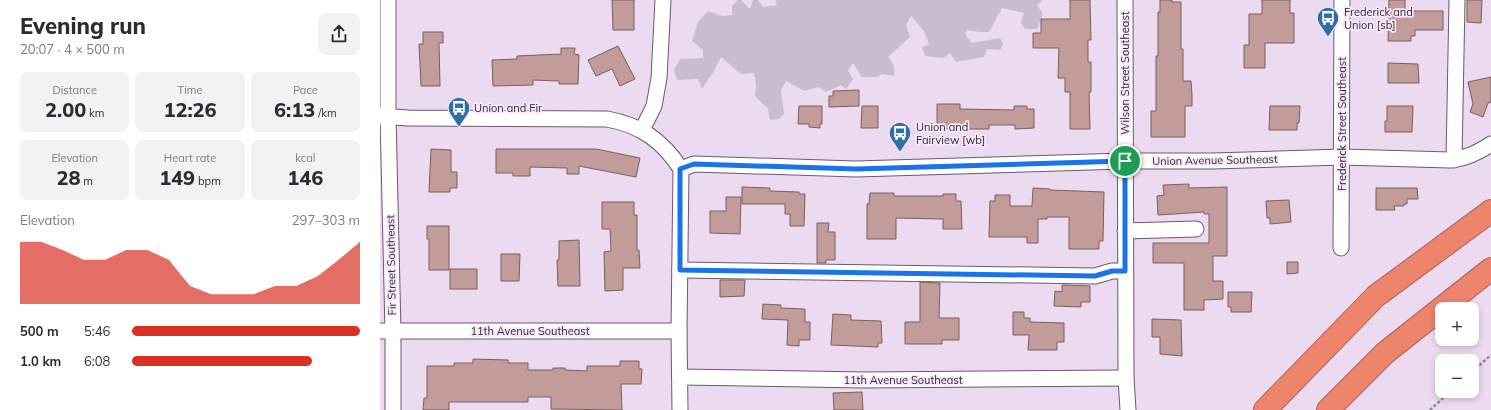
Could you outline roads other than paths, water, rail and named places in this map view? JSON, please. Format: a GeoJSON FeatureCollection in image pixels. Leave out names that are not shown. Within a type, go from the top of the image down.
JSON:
{"type":"FeatureCollection","features":[{"type":"Feature","properties":{"kind":"highway"},"geometry":{"type":"LineString","coordinates":[[1265,410],[1376,296],[1491,211]]}},
{"type":"Feature","properties":{"kind":"highway"},"geometry":{"type":"LineString","coordinates":[[1328,410],[1385,353],[1491,269]]}},
{"type":"Feature","properties":{"kind":"street","name":"Fir Street Southeast"},"geometry":{"type":"LineString","coordinates":[[388,0],[384,116],[386,331],[393,410]]}},
{"type":"Feature","properties":{"kind":"street"},"geometry":{"type":"LineString","coordinates":[[642,130],[654,106],[659,78],[663,0]]}},
{"type":"Feature","properties":{"kind":"street","name":"Wilson Street Southeast"},"geometry":{"type":"LineString","coordinates":[[1125,0],[1125,271],[1126,378],[1128,410]]}},
{"type":"Feature","properties":{"kind":"street","name":"Frederick Street Southeast"},"geometry":{"type":"LineString","coordinates":[[1341,248],[1342,0]]}},
{"type":"Feature","properties":{"kind":"street"},"geometry":{"type":"LineString","coordinates":[[1454,160],[1457,0]]}},
{"type":"Feature","properties":{"kind":"street"},"geometry":{"type":"LineString","coordinates":[[384,116],[408,118],[607,119],[631,125],[642,130],[651,136],[673,157],[680,169],[680,410]]}},
{"type":"Feature","properties":{"kind":"street","name":"Union Avenue Southeast"},"geometry":{"type":"LineString","coordinates":[[680,169],[694,164],[856,169],[1125,161],[1224,161],[1342,157],[1454,160],[1463,159],[1491,144]]}},
{"type":"Feature","properties":{"kind":"street"},"geometry":{"type":"LineString","coordinates":[[1125,231],[1196,229]]}},
{"type":"Feature","properties":{"kind":"street"},"geometry":{"type":"LineString","coordinates":[[680,270],[1095,276],[1112,271],[1125,271]]}},
{"type":"Feature","properties":{"kind":"street","name":"11th Avenue Southeast"},"geometry":{"type":"LineString","coordinates":[[386,331],[679,331]]}},
{"type":"Feature","properties":{"kind":"street","name":"11th Avenue Southeast"},"geometry":{"type":"LineString","coordinates":[[680,378],[864,380],[1126,378]]}},
{"type":"Feature","properties":{"kind":"place","name":"Frederick and Union [sb]"},"geometry":{"type":"Point","coordinates":[1328,38]}},
{"type":"Feature","properties":{"kind":"place","name":"Union and Fir"},"geometry":{"type":"Point","coordinates":[459,128]}},
{"type":"Feature","properties":{"kind":"place","name":"Union and Fairview [wb]"},"geometry":{"type":"Point","coordinates":[900,152]}}]}
